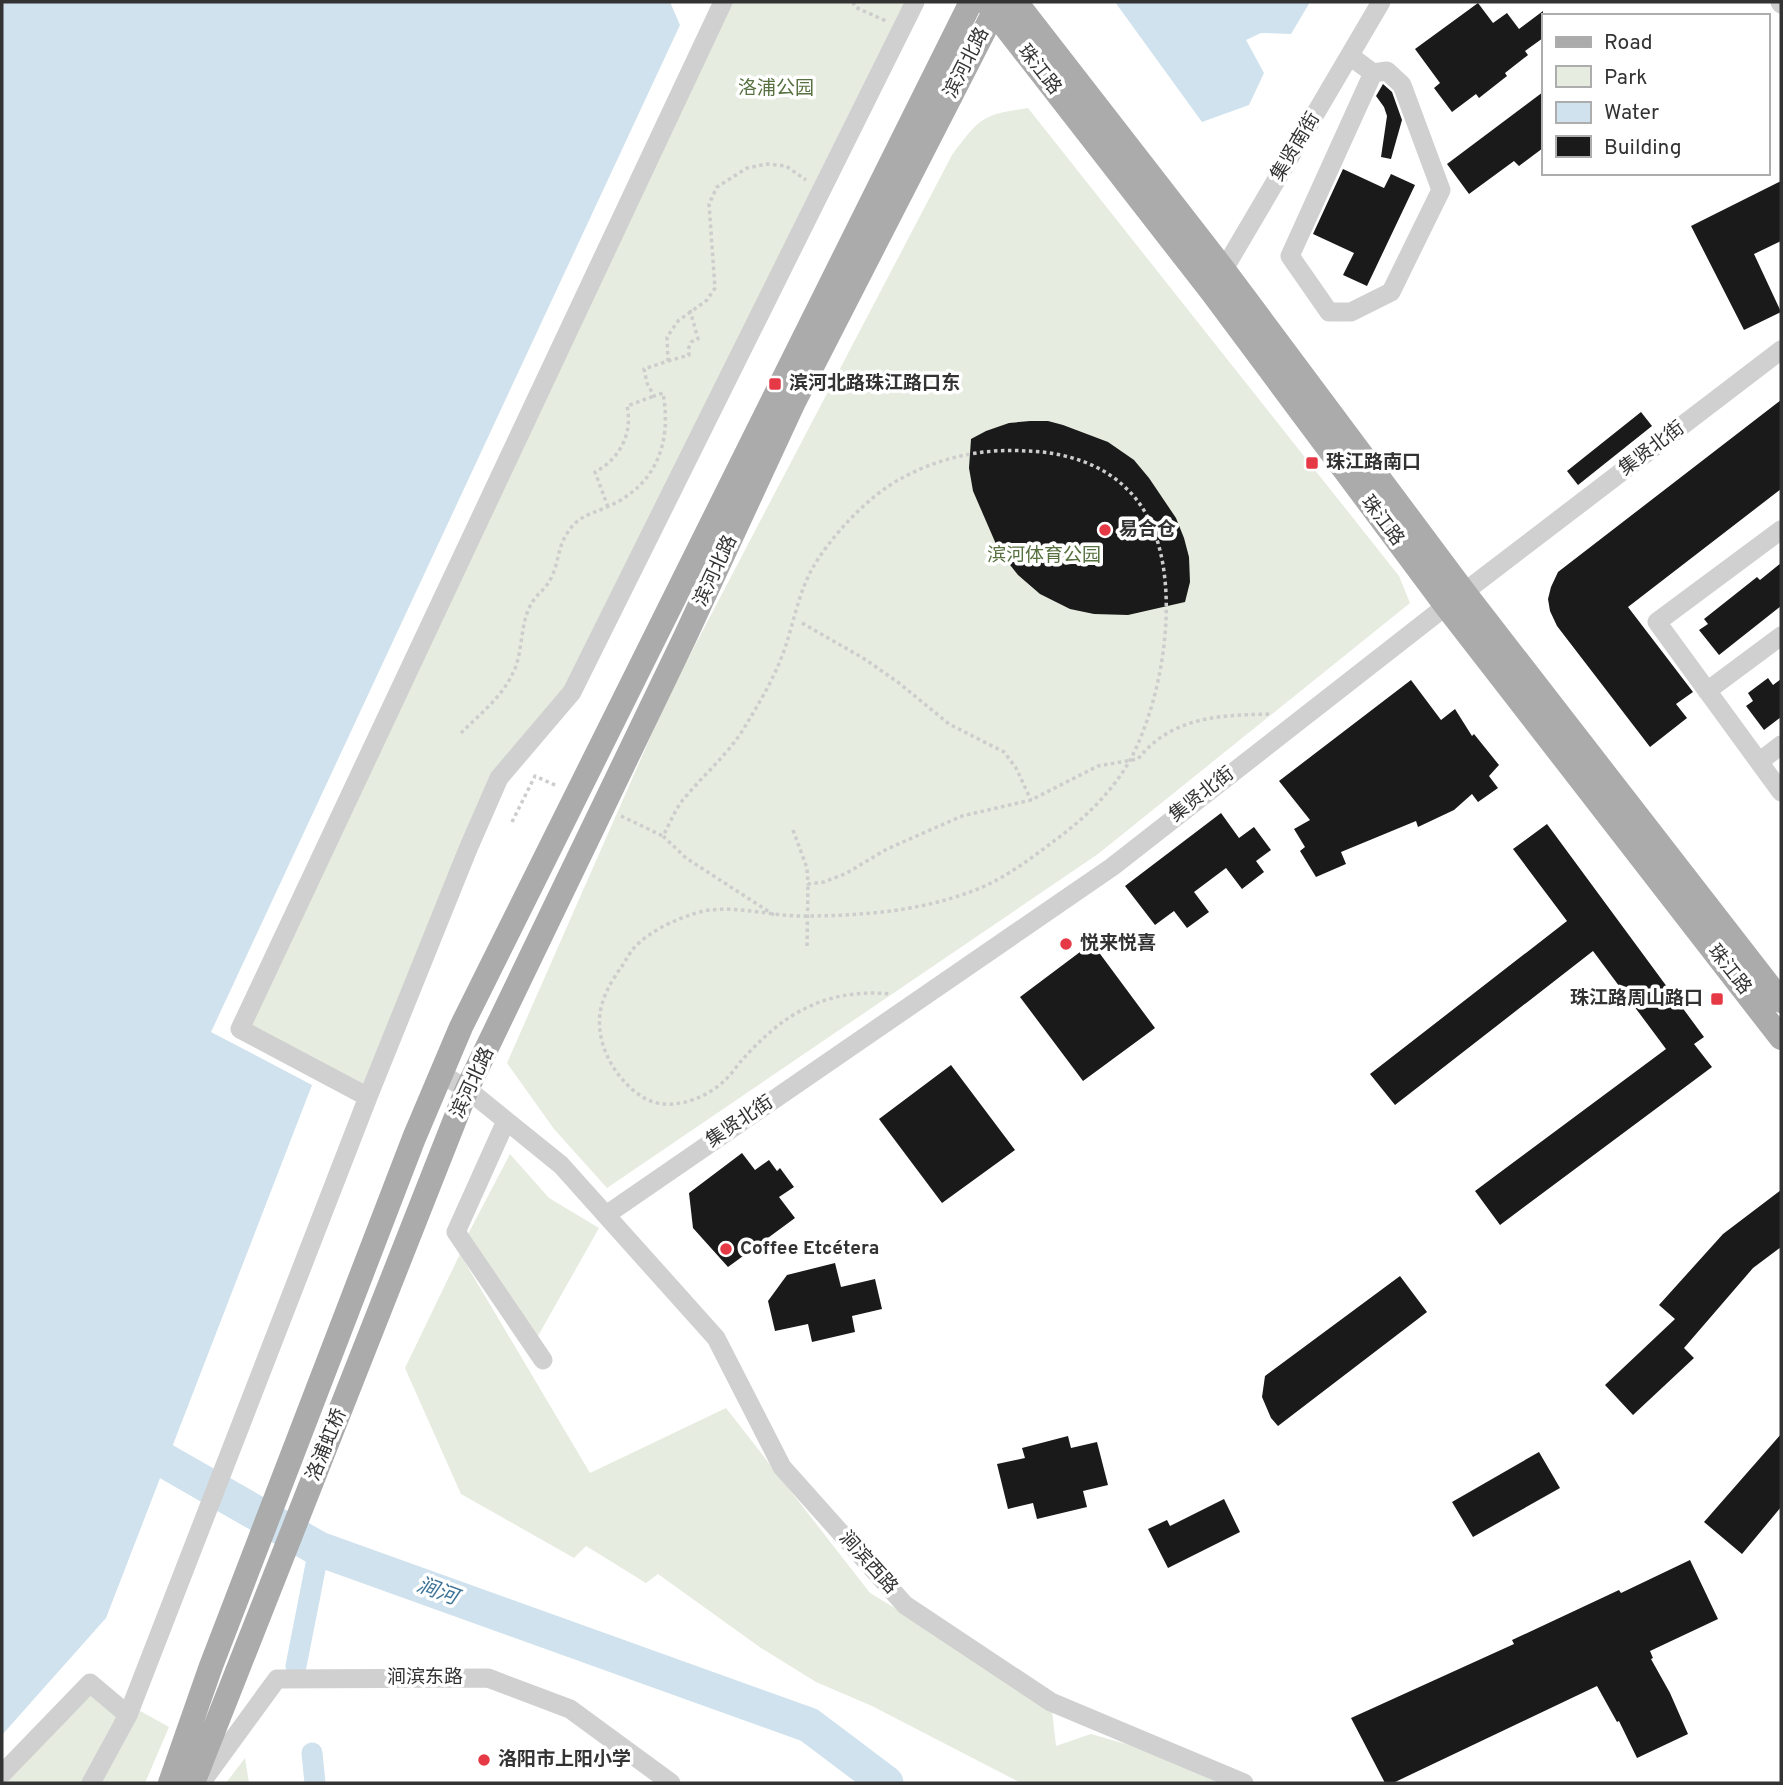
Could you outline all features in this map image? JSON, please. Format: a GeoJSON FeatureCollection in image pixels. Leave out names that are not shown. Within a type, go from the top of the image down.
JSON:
{"type":"FeatureCollection","features":[{"type":"Feature","properties":{"kind":"main road","name":"滨河北路"},"geometry":{"type":"LineString","coordinates":[[414,1138],[461,1027],[971,2]]}},
{"type":"Feature","properties":{"kind":"main road","name":"滨河北路"},"geometry":{"type":"LineString","coordinates":[[445,1146],[467,1089],[679,649],[794,402],[999,4]]}},
{"type":"Feature","properties":{"kind":"main road","name":"珠江路"},"geometry":{"type":"LineString","coordinates":[[999,4],[1224,270],[1455,599],[1781,1038]]}},
{"type":"Feature","properties":{"kind":"main road","name":"珠江路"},"geometry":{"type":"LineString","coordinates":[[999,4],[1211,291],[1455,599],[1781,1001]]}},
{"type":"Feature","properties":{"kind":"main road","name":"洛浦虹桥"},"geometry":{"type":"LineString","coordinates":[[197,1741],[211,1666],[414,1138]]}},
{"type":"Feature","properties":{"kind":"main road","name":"洛浦虹桥"},"geometry":{"type":"LineString","coordinates":[[197,1741],[445,1146]]}},
{"type":"Feature","properties":{"kind":"main road"},"geometry":{"type":"LineString","coordinates":[[170,1783],[197,1741]]}},
{"type":"Feature","properties":{"kind":"main road"},"geometry":{"type":"LineString","coordinates":[[193,1783],[197,1741]]}},
{"type":"Feature","properties":{"kind":"street"},"geometry":{"type":"LineString","coordinates":[[368,1097],[240,1029],[723,2]]}},
{"type":"Feature","properties":{"kind":"street"},"geometry":{"type":"LineString","coordinates":[[91,1783],[128,1715],[368,1097],[499,778],[572,692],[915,2]]}},
{"type":"Feature","properties":{"kind":"street","name":"集贤南街"},"geometry":{"type":"LineString","coordinates":[[1211,291],[1381,2]]}},
{"type":"Feature","properties":{"kind":"street"},"geometry":{"type":"LineString","coordinates":[[1350,56],[1373,73],[1387,71],[1402,85],[1441,190],[1391,292],[1351,312],[1329,312],[1290,256],[1373,73]]}},
{"type":"Feature","properties":{"kind":"street","name":"集贤北街"},"geometry":{"type":"LineString","coordinates":[[606,1215],[1112,867],[1455,599],[1781,350]]}},
{"type":"Feature","properties":{"kind":"street"},"geometry":{"type":"LineString","coordinates":[[1781,530],[1657,622],[1781,792]]}},
{"type":"Feature","properties":{"kind":"street"},"geometry":{"type":"LineString","coordinates":[[1707,691],[1781,636]]}},
{"type":"Feature","properties":{"kind":"street"},"geometry":{"type":"LineString","coordinates":[[1759,762],[1781,746]]}},
{"type":"Feature","properties":{"kind":"street","name":"涧滨西路"},"geometry":{"type":"LineString","coordinates":[[441,1074],[467,1089],[561,1166],[716,1338],[782,1467],[905,1605],[1051,1702],[1244,1783]]}},
{"type":"Feature","properties":{"kind":"street"},"geometry":{"type":"LineString","coordinates":[[506,1121],[456,1232],[543,1360]]}},
{"type":"Feature","properties":{"kind":"street","name":"涧滨东路"},"geometry":{"type":"LineString","coordinates":[[201,1783],[277,1679],[488,1678],[570,1709],[671,1783]]}},
{"type":"Feature","properties":{"kind":"street"},"geometry":{"type":"LineString","coordinates":[[2,1774],[90,1683],[128,1715]]}},
{"type":"Feature","properties":{"kind":"path"},"geometry":{"type":"LineString","coordinates":[[853,2],[855,7],[869,15],[902,28]]}},
{"type":"Feature","properties":{"kind":"path"},"geometry":{"type":"LineString","coordinates":[[668,362],[667,337],[678,321],[707,300],[715,288],[709,204],[717,187],[747,168],[767,164],[786,166],[804,178],[819,195]]}},
{"type":"Feature","properties":{"kind":"path"},"geometry":{"type":"LineString","coordinates":[[654,396],[644,369],[690,355],[688,349],[691,342],[698,339],[690,310]]}},
{"type":"Feature","properties":{"kind":"path"},"geometry":{"type":"LineString","coordinates":[[461,733],[491,704],[513,674],[526,618],[533,601],[545,590],[554,573],[559,547],[566,533],[575,522],[587,514],[608,507],[643,483],[655,466],[666,431],[667,411],[663,393],[627,406],[630,419],[628,436],[612,460],[595,472],[608,507]]}},
{"type":"Feature","properties":{"kind":"path"},"geometry":{"type":"LineString","coordinates":[[774,915],[686,858],[663,836],[680,804],[743,731],[784,650],[812,569],[830,542],[861,509],[901,478],[953,458],[1000,449],[1049,452],[1084,462],[1110,474],[1131,492],[1145,512],[1158,543],[1164,574],[1166,620],[1156,694],[1142,735],[1127,766],[1106,795],[1077,823],[1033,857],[987,884],[938,902],[888,913],[807,916],[774,915],[729,909],[698,912],[664,925],[634,948],[603,1001],[598,1026],[605,1051],[616,1072],[639,1095],[658,1104],[679,1103],[704,1096],[723,1082],[747,1054],[802,1009],[867,992],[891,994]]}},
{"type":"Feature","properties":{"kind":"path"},"geometry":{"type":"LineString","coordinates":[[802,623],[863,658],[949,724],[1004,752],[1016,768],[1031,800]]}},
{"type":"Feature","properties":{"kind":"path"},"geometry":{"type":"LineString","coordinates":[[808,884],[824,882],[845,874],[887,849],[962,816],[1031,800],[1098,766],[1138,759],[1149,745],[1175,728],[1208,718],[1272,714]]}},
{"type":"Feature","properties":{"kind":"path"},"geometry":{"type":"LineString","coordinates":[[512,822],[535,776]]}},
{"type":"Feature","properties":{"kind":"path"},"geometry":{"type":"LineString","coordinates":[[793,830],[807,868],[807,946]]}},
{"type":"Feature","properties":{"kind":"green space","name":"洛浦公园"},"geometry":{"type":"Polygon","coordinates":[[[723,2],[914,2],[572,692],[499,778],[368,1097],[240,1029],[723,2]]]}},
{"type":"Feature","properties":{"kind":"green space","name":"滨河体育公园"},"geometry":{"type":"Polygon","coordinates":[[[1028,108],[1399,576],[1410,603],[1098,854],[607,1188],[554,1129],[507,1063],[669,695],[952,155],[983,120],[1000,113],[1028,108]]]}},
{"type":"Feature","properties":{"kind":"green space"},"geometry":{"type":"Polygon","coordinates":[[[510,1154],[549,1198],[599,1228],[538,1336],[467,1236],[510,1154]]]}},
{"type":"Feature","properties":{"kind":"green space"},"geometry":{"type":"Polygon","coordinates":[[[460,1254],[590,1473],[726,1408],[870,1593],[1051,1702],[1056,1746],[1091,1734],[1213,1769],[1226,1783],[1021,1783],[872,1706],[816,1682],[761,1648],[658,1574],[646,1583],[586,1546],[574,1558],[461,1494],[405,1368],[460,1254]]]}},
{"type":"Feature","properties":{"kind":"green space"},"geometry":{"type":"Polygon","coordinates":[[[90,1683],[169,1727],[145,1783],[2,1783],[90,1683]]]}},
{"type":"Feature","properties":{"kind":"green space"},"geometry":{"type":"Polygon","coordinates":[[[245,1758],[249,1783],[226,1783],[245,1758]]]}},
{"type":"Feature","properties":{"kind":"water"},"geometry":{"type":"Polygon","coordinates":[[[2,2],[670,2],[680,25],[211,1032],[312,1085],[106,1618],[2,1735],[2,2]]]}},
{"type":"Feature","properties":{"kind":"water"},"geometry":{"type":"Polygon","coordinates":[[[1115,2],[1310,2],[1291,34],[1261,33],[1246,40],[1264,73],[1249,105],[1202,122],[1115,2]]]}},
{"type":"Feature","properties":{"kind":"building"},"geometry":{"type":"Polygon","coordinates":[[[1478,3],[1493,23],[1507,13],[1519,29],[1543,11],[1542,39],[1525,51],[1528,55],[1479,98],[1476,94],[1452,112],[1434,88],[1440,83],[1415,49],[1478,3]]]}},
{"type":"Feature","properties":{"kind":"building"},"geometry":{"type":"Polygon","coordinates":[[[1383,84],[1392,92],[1402,120],[1391,159],[1381,157],[1387,116],[1376,96],[1383,84]]]}},
{"type":"Feature","properties":{"kind":"building"},"geometry":{"type":"Polygon","coordinates":[[[1542,93],[1542,149],[1519,166],[1514,161],[1469,194],[1447,164],[1542,93]]]}},
{"type":"Feature","properties":{"kind":"building"},"geometry":{"type":"Polygon","coordinates":[[[1343,169],[1384,188],[1391,174],[1415,185],[1367,286],[1343,275],[1354,253],[1313,234],[1343,169]]]}},
{"type":"Feature","properties":{"kind":"building"},"geometry":{"type":"Polygon","coordinates":[[[1781,181],[1781,241],[1754,254],[1781,312],[1744,330],[1691,226],[1781,181]]]}},
{"type":"Feature","properties":{"kind":"building"},"geometry":{"type":"Polygon","coordinates":[[[1781,400],[1781,489],[1628,607],[1693,692],[1676,704],[1687,718],[1650,747],[1557,626],[1548,599],[1551,587],[1558,572],[1781,400]]]}},
{"type":"Feature","properties":{"kind":"building"},"geometry":{"type":"Polygon","coordinates":[[[1641,412],[1652,426],[1578,485],[1567,471],[1641,412]]]}},
{"type":"Feature","properties":{"kind":"building"},"geometry":{"type":"Polygon","coordinates":[[[1048,421],[1063,425],[1108,442],[1134,460],[1176,518],[1184,538],[1189,557],[1190,582],[1185,602],[1128,615],[1094,614],[1070,609],[1040,594],[1018,575],[999,551],[973,491],[969,468],[971,439],[1009,423],[1048,421]]]}},
{"type":"Feature","properties":{"kind":"building"},"geometry":{"type":"Polygon","coordinates":[[[1781,563],[1781,606],[1719,655],[1699,630],[1708,624],[1704,619],[1757,577],[1760,580],[1781,563]]]}},
{"type":"Feature","properties":{"kind":"building"},"geometry":{"type":"Polygon","coordinates":[[[1768,678],[1773,685],[1781,679],[1781,717],[1764,730],[1746,706],[1753,701],[1748,693],[1768,678]]]}},
{"type":"Feature","properties":{"kind":"building"},"geometry":{"type":"Polygon","coordinates":[[[1411,680],[1441,720],[1455,709],[1472,736],[1474,734],[1499,765],[1489,776],[1498,788],[1478,802],[1472,794],[1454,810],[1418,827],[1416,821],[1341,852],[1346,864],[1316,877],[1300,851],[1305,847],[1294,829],[1310,820],[1279,781],[1411,680]]]}},
{"type":"Feature","properties":{"kind":"building"},"geometry":{"type":"Polygon","coordinates":[[[1221,813],[1239,838],[1254,827],[1271,850],[1256,861],[1264,872],[1242,889],[1226,868],[1194,892],[1209,912],[1187,928],[1174,911],[1155,925],[1125,886],[1221,813]]]}},
{"type":"Feature","properties":{"kind":"building"},"geometry":{"type":"Polygon","coordinates":[[[1547,824],[1704,1037],[1694,1044],[1712,1067],[1500,1225],[1475,1191],[1666,1049],[1593,951],[1395,1105],[1370,1074],[1567,921],[1513,849],[1547,824]]]}},
{"type":"Feature","properties":{"kind":"building"},"geometry":{"type":"Polygon","coordinates":[[[1092,943],[1155,1028],[1083,1081],[1020,997],[1092,943]]]}},
{"type":"Feature","properties":{"kind":"building"},"geometry":{"type":"Polygon","coordinates":[[[951,1065],[1015,1150],[942,1203],[879,1119],[951,1065]]]}},
{"type":"Feature","properties":{"kind":"building"},"geometry":{"type":"Polygon","coordinates":[[[742,1153],[755,1170],[769,1160],[777,1171],[780,1168],[794,1187],[779,1197],[795,1218],[728,1267],[693,1228],[689,1193],[742,1153]]]}},
{"type":"Feature","properties":{"kind":"building"},"geometry":{"type":"Polygon","coordinates":[[[1781,1190],[1781,1247],[1753,1268],[1684,1348],[1694,1358],[1633,1415],[1605,1385],[1675,1319],[1659,1305],[1723,1234],[1781,1190]]]}},
{"type":"Feature","properties":{"kind":"building"},"geometry":{"type":"Polygon","coordinates":[[[835,1263],[841,1287],[875,1279],[882,1309],[852,1316],[855,1332],[812,1342],[808,1324],[775,1331],[768,1301],[787,1275],[835,1263]]]}},
{"type":"Feature","properties":{"kind":"building"},"geometry":{"type":"Polygon","coordinates":[[[1400,1276],[1427,1312],[1278,1426],[1271,1418],[1262,1397],[1265,1376],[1400,1276]]]}},
{"type":"Feature","properties":{"kind":"building"},"geometry":{"type":"Polygon","coordinates":[[[1781,1434],[1781,1507],[1742,1554],[1704,1522],[1781,1434]]]}},
{"type":"Feature","properties":{"kind":"building"},"geometry":{"type":"Polygon","coordinates":[[[1068,1436],[1071,1448],[1097,1442],[1108,1485],[1083,1491],[1087,1507],[1037,1519],[1033,1503],[1008,1509],[997,1464],[1025,1458],[1022,1448],[1068,1436]]]}},
{"type":"Feature","properties":{"kind":"building"},"geometry":{"type":"Polygon","coordinates":[[[1539,1452],[1560,1488],[1473,1537],[1452,1502],[1539,1452]]]}},
{"type":"Feature","properties":{"kind":"building"},"geometry":{"type":"Polygon","coordinates":[[[1224,1499],[1240,1532],[1168,1568],[1148,1529],[1167,1520],[1170,1526],[1224,1499]]]}},
{"type":"Feature","properties":{"kind":"building"},"geometry":{"type":"Polygon","coordinates":[[[1690,1560],[1718,1619],[1650,1651],[1653,1658],[1651,1659],[1688,1734],[1637,1758],[1619,1721],[1617,1722],[1597,1686],[1393,1783],[1385,1783],[1351,1718],[1514,1644],[1512,1640],[1619,1590],[1621,1593],[1690,1560]]]}},
{"type":"Feature","properties":{"kind":"waterway","name":"涧河"},"geometry":{"type":"LineString","coordinates":[[125,1438],[319,1549],[809,1725],[886,1783]]}},
{"type":"Feature","properties":{"kind":"waterway"},"geometry":{"type":"LineString","coordinates":[[296,1666],[319,1549]]}},
{"type":"Feature","properties":{"kind":"waterway"},"geometry":{"type":"LineString","coordinates":[[312,1753],[315,1783]]}},
{"type":"Feature","properties":{"kind":"place","name":"滨河北路珠江路口东"},"geometry":{"type":"Point","coordinates":[775,384]}},
{"type":"Feature","properties":{"kind":"place","name":"珠江路南口"},"geometry":{"type":"Point","coordinates":[1312,463]}},
{"type":"Feature","properties":{"kind":"place","name":"易合仓"},"geometry":{"type":"Point","coordinates":[1105,530]}},
{"type":"Feature","properties":{"kind":"place","name":"悦来悦喜"},"geometry":{"type":"Point","coordinates":[1066,944]}},
{"type":"Feature","properties":{"kind":"place","name":"珠江路周山路口"},"geometry":{"type":"Point","coordinates":[1717,999]}},
{"type":"Feature","properties":{"kind":"place","name":"Coffee Etcétera"},"geometry":{"type":"Point","coordinates":[726,1249]}},
{"type":"Feature","properties":{"kind":"place","name":"洛阳市上阳小学"},"geometry":{"type":"Point","coordinates":[484,1760]}}]}
